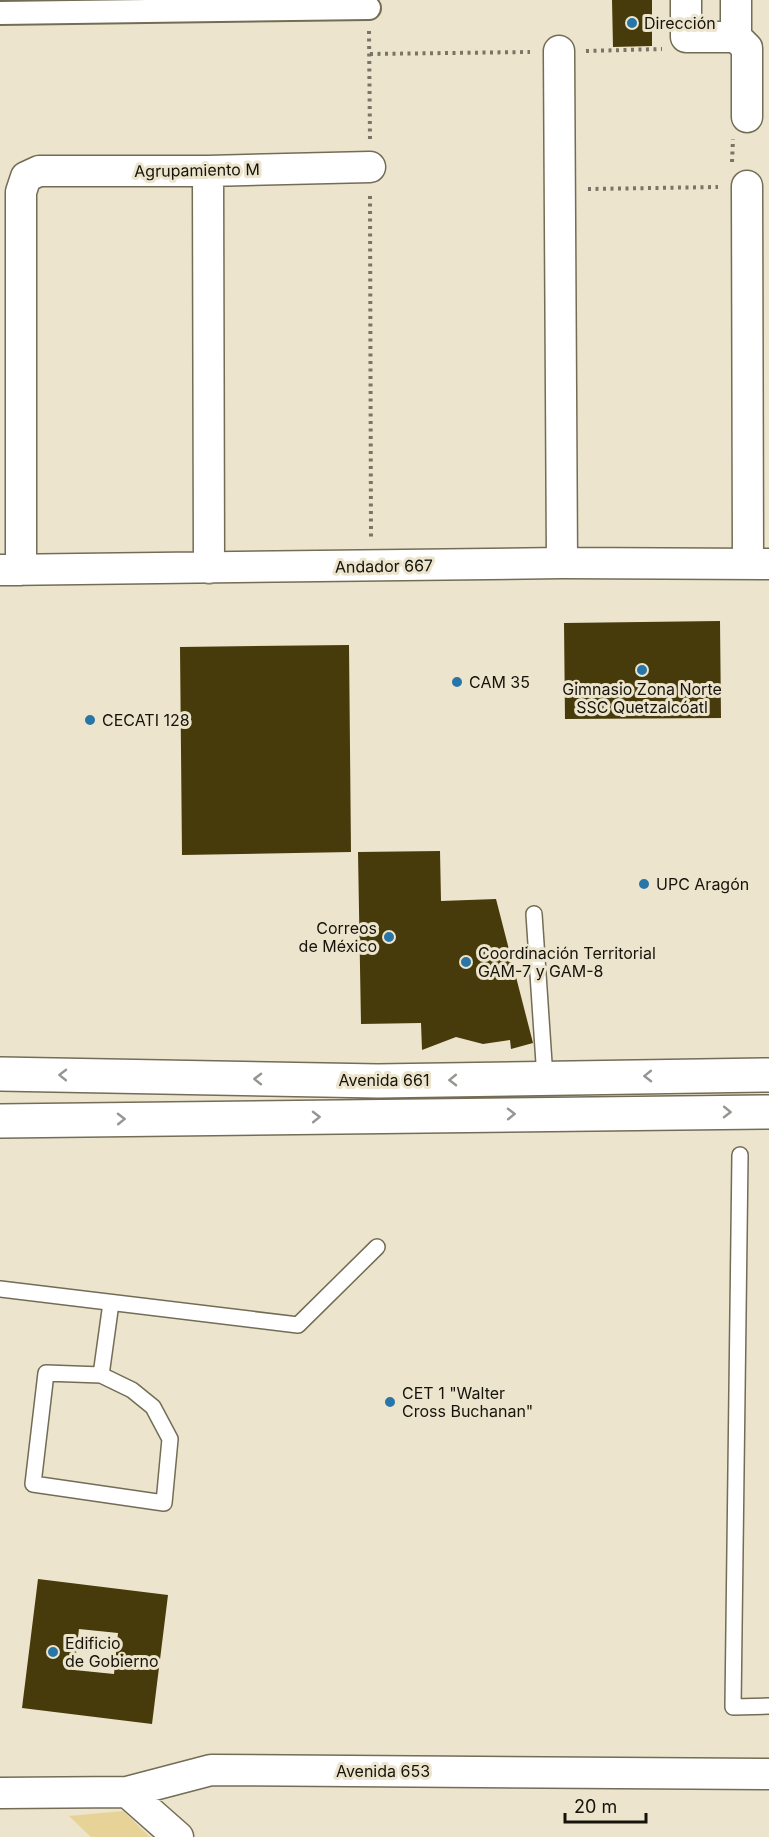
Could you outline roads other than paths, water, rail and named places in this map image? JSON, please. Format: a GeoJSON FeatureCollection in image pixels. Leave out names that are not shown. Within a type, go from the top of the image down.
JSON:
{"type":"FeatureCollection","features":[{"type":"Feature","properties":{"kind":"street"},"geometry":{"type":"LineString","coordinates":[[686,0],[686,37],[736,37],[747,48],[747,117]]}},
{"type":"Feature","properties":{"kind":"street"},"geometry":{"type":"LineString","coordinates":[[736,0],[736,37]]}},
{"type":"Feature","properties":{"kind":"street"},"geometry":{"type":"LineString","coordinates":[[0,13],[369,8]]}},
{"type":"Feature","properties":{"kind":"street"},"geometry":{"type":"LineString","coordinates":[[559,51],[562,563]]}},
{"type":"Feature","properties":{"kind":"street","name":"Agrupamiento M"},"geometry":{"type":"LineString","coordinates":[[10,570],[21,192],[26,177],[39,171],[208,171],[370,167]]}},
{"type":"Feature","properties":{"kind":"street"},"geometry":{"type":"LineString","coordinates":[[208,171],[209,568]]}},
{"type":"Feature","properties":{"kind":"street"},"geometry":{"type":"LineString","coordinates":[[747,186],[759,564]]}},
{"type":"Feature","properties":{"kind":"street","name":"Andador 667"},"geometry":{"type":"LineString","coordinates":[[10,570],[562,563],[759,564]]}},
{"type":"Feature","properties":{"kind":"street","name":"Avenida 661"},"geometry":{"type":"LineString","coordinates":[[0,1074],[378,1081],[769,1075]]}},
{"type":"Feature","properties":{"kind":"street"},"geometry":{"type":"LineString","coordinates":[[688,1111],[689,1075]]}},
{"type":"Feature","properties":{"kind":"street"},"geometry":{"type":"LineString","coordinates":[[0,1121],[688,1111],[769,1112]]}},
{"type":"Feature","properties":{"kind":"street","name":"Avenida 653"},"geometry":{"type":"LineString","coordinates":[[0,1793],[127,1792],[211,1770],[769,1774]]}},
{"type":"Feature","properties":{"kind":"street"},"geometry":{"type":"LineString","coordinates":[[127,1792],[178,1837]]}},
{"type":"Feature","properties":{"kind":"lane"},"geometry":{"type":"LineString","coordinates":[[534,914],[545,1078]]}},
{"type":"Feature","properties":{"kind":"lane"},"geometry":{"type":"LineString","coordinates":[[740,1155],[733,1707],[769,1706]]}},
{"type":"Feature","properties":{"kind":"lane"},"geometry":{"type":"LineString","coordinates":[[0,1289],[298,1325],[377,1247]]}},
{"type":"Feature","properties":{"kind":"lane"},"geometry":{"type":"LineString","coordinates":[[101,1375],[111,1303]]}},
{"type":"Feature","properties":{"kind":"lane"},"geometry":{"type":"LineString","coordinates":[[46,1373],[101,1375],[132,1390],[153,1407],[170,1439],[164,1503],[33,1484],[46,1373]]}},
{"type":"Feature","properties":{"kind":"place","name":"Dirección"},"geometry":{"type":"Point","coordinates":[632,23]}},
{"type":"Feature","properties":{"kind":"place","name":"Gimnasio Zona Norte SSC Quetzalcóatl"},"geometry":{"type":"Point","coordinates":[642,670]}},
{"type":"Feature","properties":{"kind":"place","name":"CAM 35"},"geometry":{"type":"Point","coordinates":[457,682]}},
{"type":"Feature","properties":{"kind":"place","name":"CECATI 128"},"geometry":{"type":"Point","coordinates":[90,720]}},
{"type":"Feature","properties":{"kind":"place","name":"UPC Aragón"},"geometry":{"type":"Point","coordinates":[644,884]}},
{"type":"Feature","properties":{"kind":"place","name":"Correos de México"},"geometry":{"type":"Point","coordinates":[389,937]}},
{"type":"Feature","properties":{"kind":"place","name":"Coordinación Territorial GAM-7 y GAM-8"},"geometry":{"type":"Point","coordinates":[466,962]}},
{"type":"Feature","properties":{"kind":"place","name":"CET 1 \"Walter Cross Buchanan\""},"geometry":{"type":"Point","coordinates":[390,1402]}},
{"type":"Feature","properties":{"kind":"place","name":"Edificio de Gobierno"},"geometry":{"type":"Point","coordinates":[53,1652]}}]}
